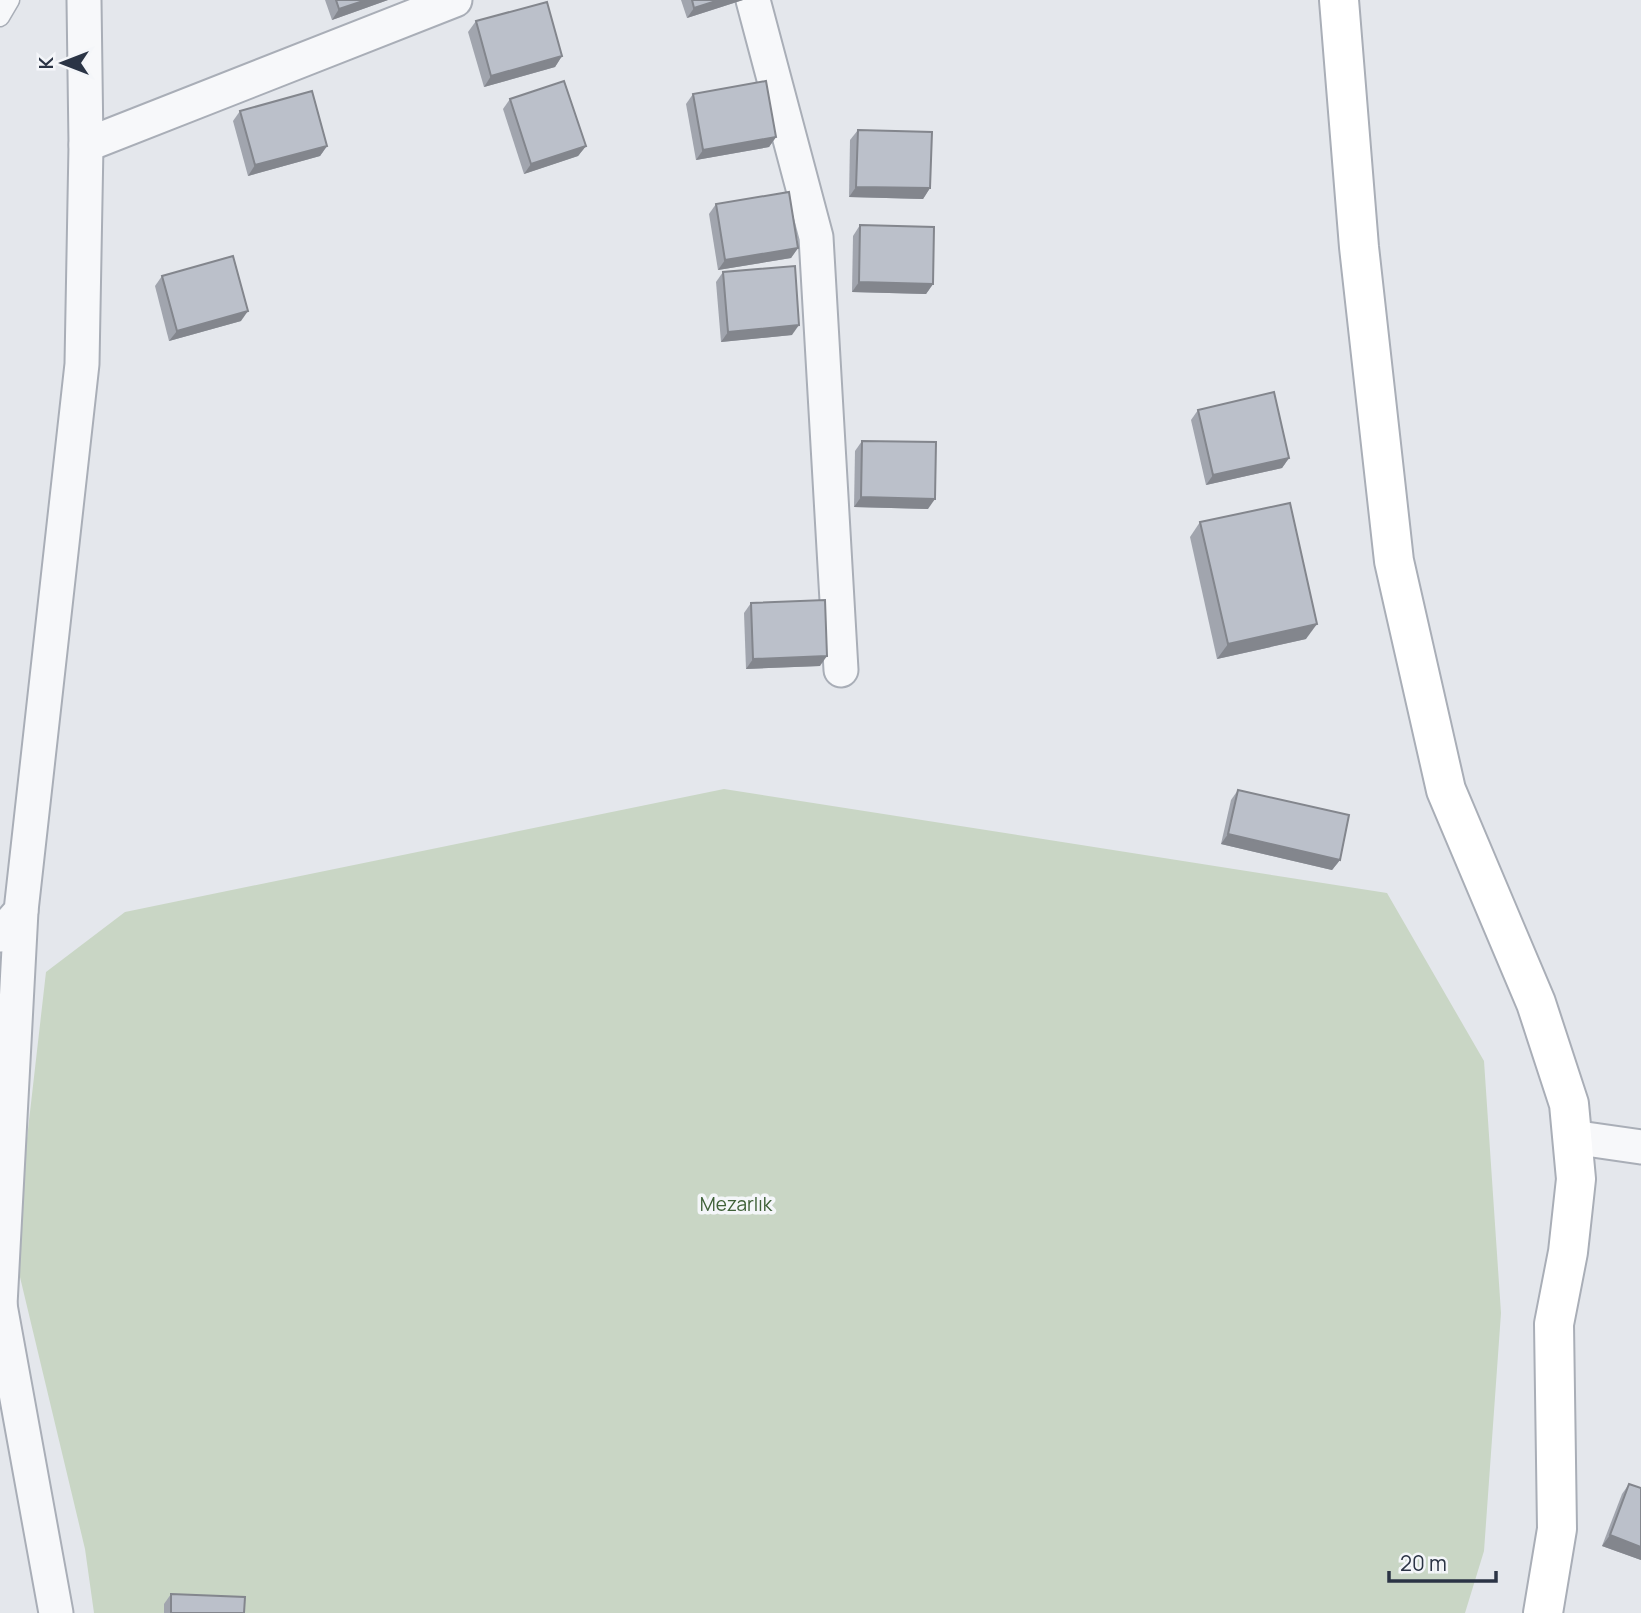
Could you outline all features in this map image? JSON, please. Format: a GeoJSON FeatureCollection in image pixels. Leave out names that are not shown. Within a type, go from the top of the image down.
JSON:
{"type":"FeatureCollection","features":[{"type":"Feature","properties":{"kind":"street"},"geometry":{"type":"LineString","coordinates":[[56,1613],[0,1305],[11,923],[82,364],[86,145],[84,0]]}},
{"type":"Feature","properties":{"kind":"street"},"geometry":{"type":"LineString","coordinates":[[86,145],[455,0]]}},
{"type":"Feature","properties":{"kind":"street"},"geometry":{"type":"LineString","coordinates":[[753,0],[816,237],[841,670]]}},
{"type":"Feature","properties":{"kind":"street"},"geometry":{"type":"LineString","coordinates":[[1339,0],[1359,247],[1394,561],[1446,790],[1536,1003],[1569,1104],[1576,1179],[1568,1252],[1554,1324],[1557,1529],[1544,1613]]}},
{"type":"Feature","properties":{"kind":"street"},"geometry":{"type":"LineString","coordinates":[[1572,1137],[1641,1147]]}},
{"type":"Feature","properties":{"kind":"lane"},"geometry":{"type":"LineString","coordinates":[[0,17],[10,0]]}},
{"type":"Feature","properties":{"kind":"green space","name":"Mezarlık"},"geometry":{"type":"Polygon","coordinates":[[[724,789],[1387,893],[1484,1061],[1501,1313],[1484,1551],[1465,1613],[94,1613],[85,1549],[14,1252],[46,972],[125,912],[724,789]]]}},
{"type":"Feature","properties":{"kind":"building"},"geometry":{"type":"Polygon","coordinates":[[[336,0],[366,0],[339,9],[336,0]]]}},
{"type":"Feature","properties":{"kind":"building"},"geometry":{"type":"Polygon","coordinates":[[[692,0],[719,0],[694,8],[692,0]]]}},
{"type":"Feature","properties":{"kind":"building"},"geometry":{"type":"Polygon","coordinates":[[[547,2],[562,56],[491,76],[476,21],[547,2]]]}},
{"type":"Feature","properties":{"kind":"building"},"geometry":{"type":"Polygon","coordinates":[[[564,81],[586,146],[531,164],[510,99],[564,81]]]}},
{"type":"Feature","properties":{"kind":"building"},"geometry":{"type":"Polygon","coordinates":[[[766,81],[776,137],[703,150],[693,94],[766,81]]]}},
{"type":"Feature","properties":{"kind":"building"},"geometry":{"type":"Polygon","coordinates":[[[312,91],[327,146],[255,165],[240,111],[312,91]]]}},
{"type":"Feature","properties":{"kind":"building"},"geometry":{"type":"Polygon","coordinates":[[[858,130],[932,132],[930,188],[856,187],[858,130]]]}},
{"type":"Feature","properties":{"kind":"building"},"geometry":{"type":"Polygon","coordinates":[[[789,192],[798,248],[725,260],[716,204],[789,192]]]}},
{"type":"Feature","properties":{"kind":"building"},"geometry":{"type":"Polygon","coordinates":[[[860,225],[934,227],[933,284],[859,282],[860,225]]]}},
{"type":"Feature","properties":{"kind":"building"},"geometry":{"type":"Polygon","coordinates":[[[233,256],[248,311],[177,331],[162,276],[233,256]]]}},
{"type":"Feature","properties":{"kind":"building"},"geometry":{"type":"Polygon","coordinates":[[[795,266],[799,325],[728,332],[723,272],[795,266]]]}},
{"type":"Feature","properties":{"kind":"building"},"geometry":{"type":"Polygon","coordinates":[[[1274,392],[1289,458],[1213,475],[1198,410],[1274,392]]]}},
{"type":"Feature","properties":{"kind":"building"},"geometry":{"type":"Polygon","coordinates":[[[862,441],[936,442],[935,499],[861,497],[862,441]]]}},
{"type":"Feature","properties":{"kind":"building"},"geometry":{"type":"Polygon","coordinates":[[[1290,503],[1317,624],[1228,644],[1200,522],[1290,503]]]}},
{"type":"Feature","properties":{"kind":"building"},"geometry":{"type":"Polygon","coordinates":[[[825,600],[827,656],[753,659],[751,603],[825,600]]]}},
{"type":"Feature","properties":{"kind":"building"},"geometry":{"type":"Polygon","coordinates":[[[1238,790],[1349,815],[1340,860],[1228,834],[1238,790]]]}},
{"type":"Feature","properties":{"kind":"building"},"geometry":{"type":"Polygon","coordinates":[[[1629,1484],[1641,1488],[1641,1547],[1610,1535],[1629,1484]]]}},
{"type":"Feature","properties":{"kind":"building"},"geometry":{"type":"Polygon","coordinates":[[[171,1594],[245,1597],[244,1613],[171,1613],[171,1594]]]}}]}
